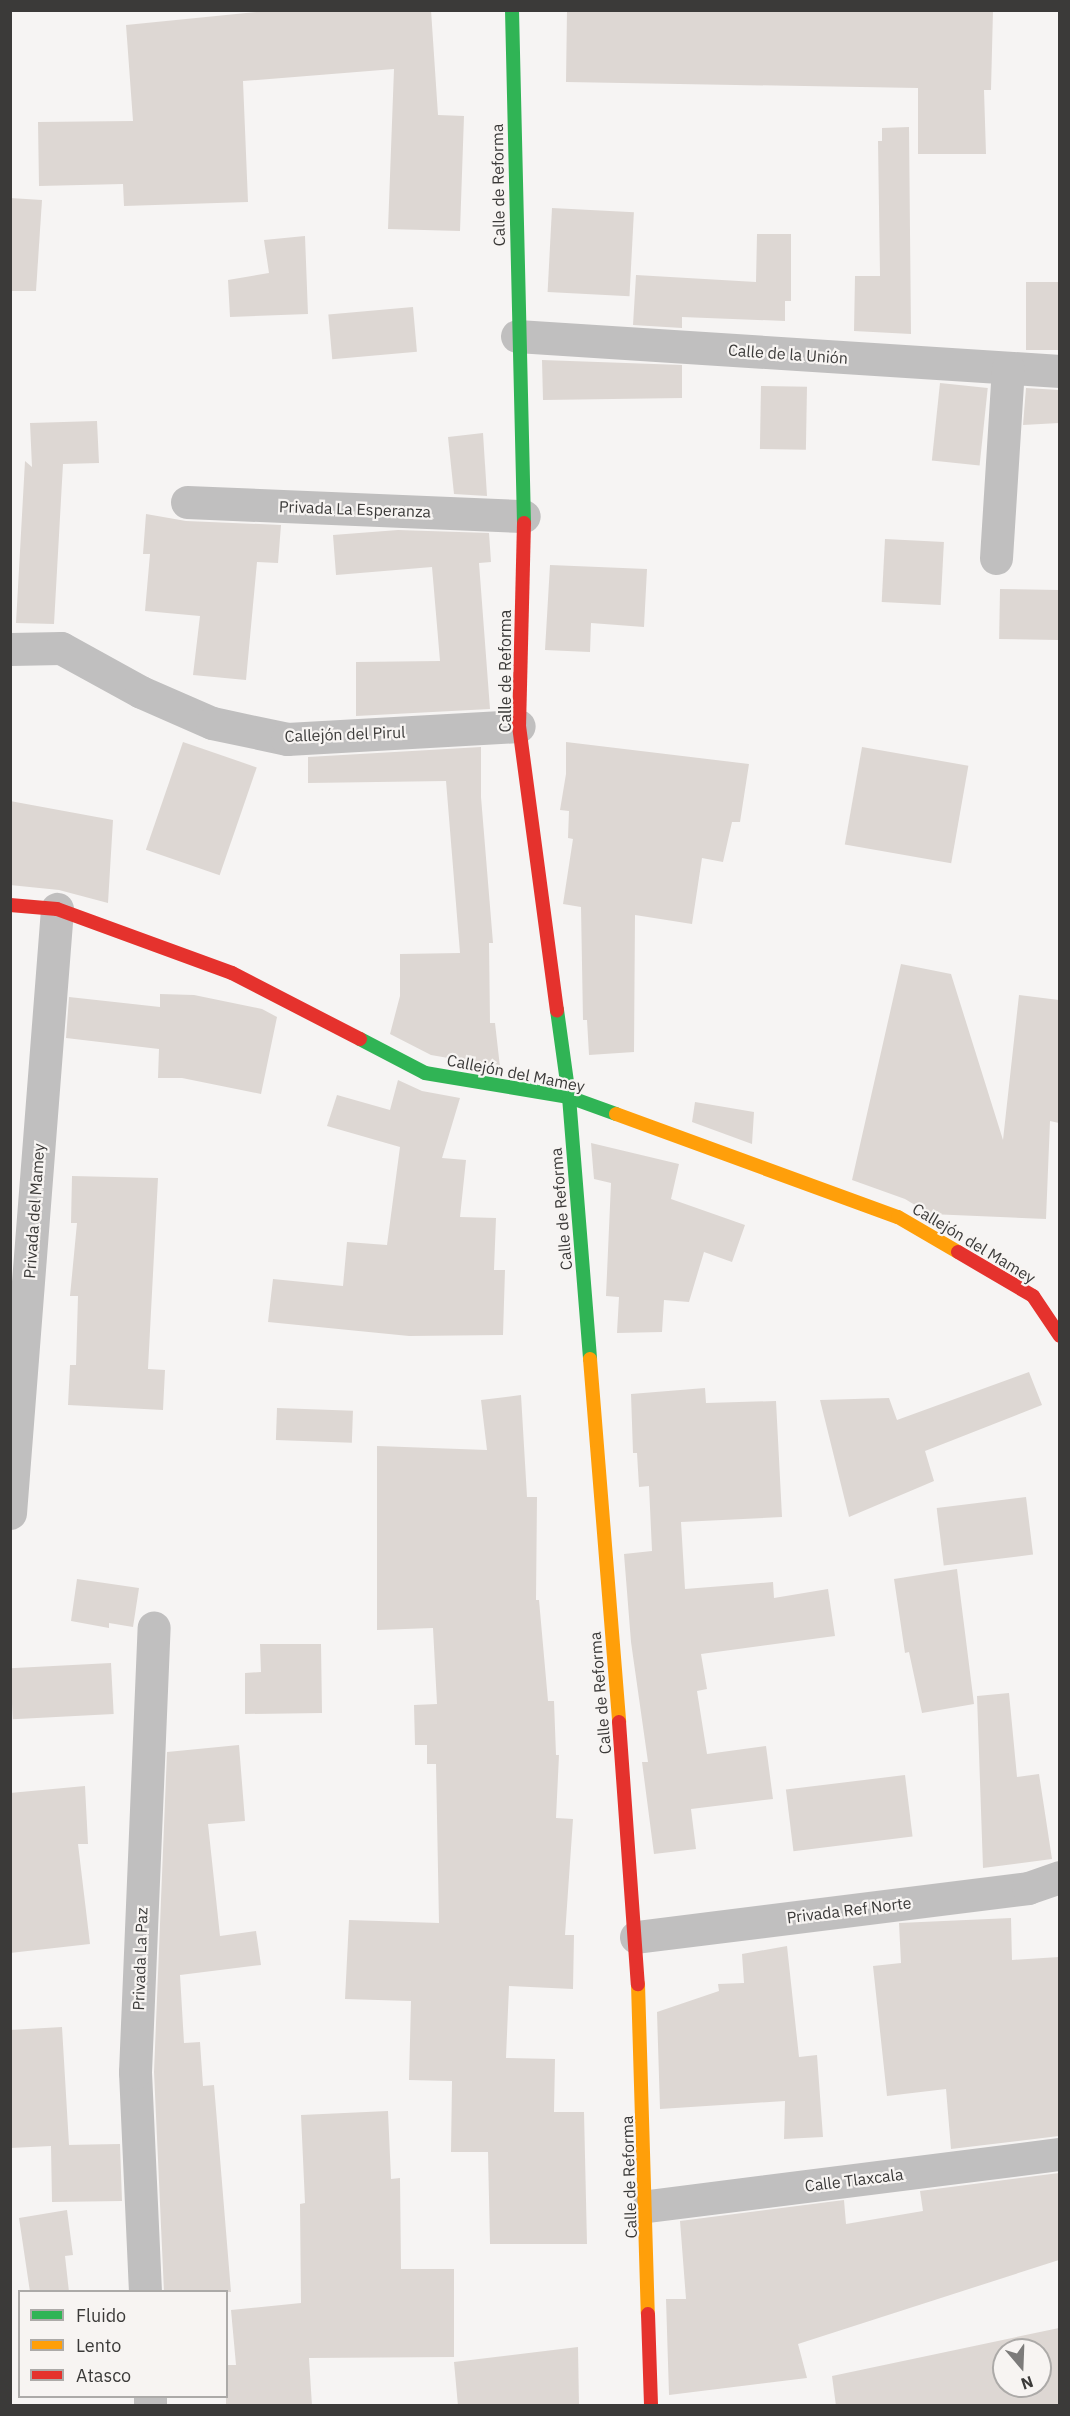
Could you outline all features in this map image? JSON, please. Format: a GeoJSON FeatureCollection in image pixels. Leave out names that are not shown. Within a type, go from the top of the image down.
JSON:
{"type":"FeatureCollection","features":[{"type":"Feature","properties":{"kind":"main road","name":"Calle de Reforma"},"geometry":{"type":"LineString","coordinates":[[512,10],[517,336],[524,516],[519,726],[569,1097],[636,1936],[648,2206],[651,2406]]}},
{"type":"Feature","properties":{"kind":"main road","name":"Callejón del Mamey"},"geometry":{"type":"LineString","coordinates":[[10,905],[57,909],[232,973],[425,1073],[569,1097],[898,1217],[1033,1296],[1059,1336]]}},
{"type":"Feature","properties":{"kind":"street","name":"Calle de la Unión"},"geometry":{"type":"LineString","coordinates":[[517,336],[1059,370]]}},
{"type":"Feature","properties":{"kind":"street"},"geometry":{"type":"LineString","coordinates":[[996,558],[1008,368]]}},
{"type":"Feature","properties":{"kind":"street","name":"Privada La Esperanza"},"geometry":{"type":"LineString","coordinates":[[187,502],[524,516]]}},
{"type":"Feature","properties":{"kind":"street","name":"Callejón del Pirul"},"geometry":{"type":"LineString","coordinates":[[10,649],[61,648],[141,692],[212,723],[288,739],[519,726]]}},
{"type":"Feature","properties":{"kind":"street","name":"Privada del Mamey"},"geometry":{"type":"LineString","coordinates":[[10,1513],[57,909]]}},
{"type":"Feature","properties":{"kind":"street","name":"Privada La Paz"},"geometry":{"type":"LineString","coordinates":[[145,2290],[135,2072],[154,1627]]}},
{"type":"Feature","properties":{"kind":"street","name":"Privada Ref Norte"},"geometry":{"type":"LineString","coordinates":[[636,1936],[1028,1888],[1059,1876]]}},
{"type":"Feature","properties":{"kind":"street","name":"Calle Tlaxcala"},"geometry":{"type":"LineString","coordinates":[[648,2206],[1059,2154]]}},
{"type":"Feature","properties":{"kind":"building"},"geometry":{"type":"Polygon","coordinates":[[[277,10],[431,10],[438,115],[464,116],[460,231],[388,229],[394,69],[243,81],[248,202],[124,206],[123,184],[39,186],[38,122],[133,121],[126,25],[277,10]]]}},
{"type":"Feature","properties":{"kind":"building"},"geometry":{"type":"Polygon","coordinates":[[[567,10],[993,10],[991,90],[984,90],[986,154],[918,154],[918,88],[566,82],[567,10]]]}},
{"type":"Feature","properties":{"kind":"building"},"geometry":{"type":"Polygon","coordinates":[[[909,127],[911,334],[854,331],[855,276],[880,276],[878,141],[882,141],[882,128],[909,127]]]}},
{"type":"Feature","properties":{"kind":"building"},"geometry":{"type":"Polygon","coordinates":[[[10,198],[42,200],[36,291],[10,291],[10,198]]]}},
{"type":"Feature","properties":{"kind":"building"},"geometry":{"type":"Polygon","coordinates":[[[552,208],[634,212],[629,296],[548,292],[552,208]]]}},
{"type":"Feature","properties":{"kind":"building"},"geometry":{"type":"Polygon","coordinates":[[[757,234],[791,234],[791,301],[785,301],[785,321],[682,317],[682,328],[633,325],[636,275],[756,282],[757,234]]]}},
{"type":"Feature","properties":{"kind":"building"},"geometry":{"type":"Polygon","coordinates":[[[305,236],[308,314],[230,317],[228,280],[269,273],[264,240],[305,236]]]}},
{"type":"Feature","properties":{"kind":"building"},"geometry":{"type":"Polygon","coordinates":[[[1026,282],[1059,282],[1059,350],[1026,350],[1026,282]]]}},
{"type":"Feature","properties":{"kind":"building"},"geometry":{"type":"Polygon","coordinates":[[[413,307],[417,352],[332,359],[328,314],[413,307]]]}},
{"type":"Feature","properties":{"kind":"building"},"geometry":{"type":"Polygon","coordinates":[[[542,360],[682,365],[682,398],[543,400],[542,360]]]}},
{"type":"Feature","properties":{"kind":"building"},"geometry":{"type":"Polygon","coordinates":[[[940,383],[988,388],[980,466],[932,461],[940,383]]]}},
{"type":"Feature","properties":{"kind":"building"},"geometry":{"type":"Polygon","coordinates":[[[761,386],[807,387],[806,450],[760,449],[761,386]]]}},
{"type":"Feature","properties":{"kind":"building"},"geometry":{"type":"Polygon","coordinates":[[[1026,388],[1059,390],[1059,423],[1023,425],[1026,388]]]}},
{"type":"Feature","properties":{"kind":"building"},"geometry":{"type":"Polygon","coordinates":[[[97,421],[99,463],[63,464],[54,624],[16,623],[25,461],[32,467],[30,423],[97,421]]]}},
{"type":"Feature","properties":{"kind":"building"},"geometry":{"type":"Polygon","coordinates":[[[483,433],[487,496],[454,494],[448,437],[483,433]]]}},
{"type":"Feature","properties":{"kind":"building"},"geometry":{"type":"Polygon","coordinates":[[[146,514],[186,521],[281,525],[278,563],[257,562],[246,680],[193,675],[200,616],[145,611],[150,554],[143,554],[146,514]]]}},
{"type":"Feature","properties":{"kind":"building"},"geometry":{"type":"Polygon","coordinates":[[[398,530],[489,533],[491,562],[479,563],[490,709],[356,716],[356,662],[440,661],[432,567],[336,575],[333,535],[398,530]]]}},
{"type":"Feature","properties":{"kind":"building"},"geometry":{"type":"Polygon","coordinates":[[[885,539],[944,542],[941,605],[882,602],[885,539]]]}},
{"type":"Feature","properties":{"kind":"building"},"geometry":{"type":"Polygon","coordinates":[[[550,565],[647,569],[644,627],[591,623],[590,652],[545,650],[550,565]]]}},
{"type":"Feature","properties":{"kind":"building"},"geometry":{"type":"Polygon","coordinates":[[[1000,589],[1059,590],[1058,640],[999,639],[1000,589]]]}},
{"type":"Feature","properties":{"kind":"building"},"geometry":{"type":"Polygon","coordinates":[[[183,742],[257,767],[220,875],[146,850],[183,742]]]}},
{"type":"Feature","properties":{"kind":"building"},"geometry":{"type":"Polygon","coordinates":[[[566,742],[749,764],[740,822],[732,822],[723,862],[702,858],[692,924],[635,915],[634,1052],[589,1055],[587,1020],[583,1020],[581,907],[563,904],[573,839],[568,838],[569,811],[560,810],[566,774],[566,742]]]}},
{"type":"Feature","properties":{"kind":"building"},"geometry":{"type":"Polygon","coordinates":[[[481,747],[481,797],[493,943],[489,943],[490,1023],[495,1023],[500,1067],[431,1055],[390,1034],[400,996],[400,954],[460,953],[446,781],[308,783],[308,757],[481,747]]]}},
{"type":"Feature","properties":{"kind":"building"},"geometry":{"type":"Polygon","coordinates":[[[862,747],[968,766],[951,863],[845,844],[862,747]]]}},
{"type":"Feature","properties":{"kind":"building"},"geometry":{"type":"Polygon","coordinates":[[[10,801],[113,820],[108,903],[59,890],[10,885],[10,801]]]}},
{"type":"Feature","properties":{"kind":"building"},"geometry":{"type":"Polygon","coordinates":[[[901,964],[951,974],[1003,1140],[1019,995],[1059,1000],[1059,1123],[1050,1121],[1046,1219],[930,1214],[905,1199],[852,1180],[901,964]]]}},
{"type":"Feature","properties":{"kind":"building"},"geometry":{"type":"Polygon","coordinates":[[[160,994],[194,995],[262,1009],[277,1017],[261,1094],[182,1078],[158,1078],[159,1049],[66,1038],[69,997],[160,1007],[160,994]]]}},
{"type":"Feature","properties":{"kind":"building"},"geometry":{"type":"Polygon","coordinates":[[[398,1080],[422,1091],[460,1098],[442,1158],[466,1160],[460,1217],[496,1218],[494,1270],[505,1270],[503,1335],[409,1336],[268,1322],[273,1279],[343,1286],[347,1242],[387,1245],[400,1147],[327,1126],[337,1095],[390,1110],[398,1080]]]}},
{"type":"Feature","properties":{"kind":"building"},"geometry":{"type":"Polygon","coordinates":[[[695,1102],[754,1112],[752,1144],[692,1122],[695,1102]]]}},
{"type":"Feature","properties":{"kind":"building"},"geometry":{"type":"Polygon","coordinates":[[[591,1143],[679,1164],[671,1199],[745,1225],[732,1262],[704,1252],[689,1302],[664,1300],[662,1332],[617,1333],[619,1297],[606,1296],[611,1183],[594,1179],[591,1143]]]}},
{"type":"Feature","properties":{"kind":"building"},"geometry":{"type":"Polygon","coordinates":[[[72,1176],[158,1178],[148,1369],[165,1370],[163,1410],[68,1405],[70,1365],[76,1365],[78,1296],[70,1296],[77,1223],[71,1223],[72,1176]]]}},
{"type":"Feature","properties":{"kind":"building"},"geometry":{"type":"Polygon","coordinates":[[[1029,1372],[1042,1405],[925,1451],[934,1481],[849,1517],[820,1400],[889,1398],[897,1420],[1029,1372]]]}},
{"type":"Feature","properties":{"kind":"building"},"geometry":{"type":"Polygon","coordinates":[[[705,1388],[706,1403],[776,1401],[782,1517],[681,1522],[685,1589],[773,1582],[774,1598],[828,1589],[835,1636],[701,1654],[707,1689],[697,1691],[707,1754],[766,1746],[773,1799],[691,1809],[696,1849],[654,1854],[642,1762],[648,1762],[631,1642],[624,1554],[652,1551],[649,1486],[639,1487],[637,1453],[633,1453],[631,1394],[705,1388]]]}},
{"type":"Feature","properties":{"kind":"building"},"geometry":{"type":"Polygon","coordinates":[[[521,1395],[527,1497],[537,1497],[536,1600],[539,1600],[548,1701],[554,1701],[556,1755],[559,1755],[556,1818],[573,1819],[565,1935],[574,1935],[573,1989],[509,1986],[506,2058],[555,2059],[554,2112],[584,2112],[587,2244],[490,2244],[488,2152],[451,2152],[452,2081],[409,2080],[411,2001],[345,1999],[349,1920],[439,1923],[436,1764],[427,1764],[427,1745],[415,1745],[414,1705],[437,1704],[433,1628],[377,1630],[377,1446],[487,1450],[481,1400],[521,1395]]]}},
{"type":"Feature","properties":{"kind":"building"},"geometry":{"type":"Polygon","coordinates":[[[277,1408],[353,1411],[352,1443],[276,1440],[277,1408]]]}},
{"type":"Feature","properties":{"kind":"building"},"geometry":{"type":"Polygon","coordinates":[[[1026,1497],[1033,1555],[944,1566],[937,1508],[1026,1497]]]}},
{"type":"Feature","properties":{"kind":"building"},"geometry":{"type":"Polygon","coordinates":[[[957,1569],[974,1704],[922,1713],[909,1652],[905,1653],[894,1579],[957,1569]]]}},
{"type":"Feature","properties":{"kind":"building"},"geometry":{"type":"Polygon","coordinates":[[[77,1579],[139,1588],[133,1627],[109,1623],[109,1628],[71,1621],[77,1579]]]}},
{"type":"Feature","properties":{"kind":"building"},"geometry":{"type":"Polygon","coordinates":[[[260,1644],[321,1644],[322,1713],[245,1714],[245,1673],[261,1672],[260,1644]]]}},
{"type":"Feature","properties":{"kind":"building"},"geometry":{"type":"Polygon","coordinates":[[[111,1663],[114,1714],[13,1719],[10,1668],[111,1663]]]}},
{"type":"Feature","properties":{"kind":"building"},"geometry":{"type":"Polygon","coordinates":[[[1009,1693],[1017,1777],[1039,1774],[1052,1859],[983,1868],[977,1696],[1009,1693]]]}},
{"type":"Feature","properties":{"kind":"building"},"geometry":{"type":"Polygon","coordinates":[[[239,1745],[245,1821],[208,1824],[220,1936],[256,1931],[261,1965],[180,1975],[184,2043],[200,2042],[203,2086],[214,2085],[231,2292],[228,2290],[164,2290],[154,2072],[167,1752],[239,1745]]]}},
{"type":"Feature","properties":{"kind":"building"},"geometry":{"type":"Polygon","coordinates":[[[905,1775],[913,1837],[793,1851],[786,1790],[905,1775]]]}},
{"type":"Feature","properties":{"kind":"building"},"geometry":{"type":"Polygon","coordinates":[[[85,1786],[88,1844],[78,1844],[90,1944],[10,1953],[10,1793],[85,1786]]]}},
{"type":"Feature","properties":{"kind":"building"},"geometry":{"type":"Polygon","coordinates":[[[1011,1918],[1012,1960],[1059,1957],[1059,2136],[951,2149],[946,2089],[887,2096],[873,1966],[901,1963],[899,1923],[1011,1918]]]}},
{"type":"Feature","properties":{"kind":"building"},"geometry":{"type":"Polygon","coordinates":[[[787,1946],[799,2057],[817,2055],[823,2137],[784,2139],[785,2101],[660,2109],[657,2012],[719,1991],[718,1984],[744,1983],[742,1954],[787,1946]]]}},
{"type":"Feature","properties":{"kind":"building"},"geometry":{"type":"Polygon","coordinates":[[[62,2027],[69,2145],[120,2144],[122,2201],[52,2202],[51,2146],[10,2148],[10,2030],[62,2027]]]}},
{"type":"Feature","properties":{"kind":"building"},"geometry":{"type":"Polygon","coordinates":[[[388,2111],[391,2179],[400,2178],[401,2269],[454,2269],[454,2357],[309,2358],[312,2406],[226,2406],[228,2365],[236,2365],[231,2310],[301,2303],[300,2204],[305,2203],[301,2115],[388,2111]]]}},
{"type":"Feature","properties":{"kind":"building"},"geometry":{"type":"Polygon","coordinates":[[[1059,2173],[1059,2260],[798,2344],[807,2378],[669,2395],[666,2299],[686,2299],[680,2221],[844,2200],[846,2224],[923,2211],[920,2191],[1059,2173]]]}},
{"type":"Feature","properties":{"kind":"building"},"geometry":{"type":"Polygon","coordinates":[[[67,2210],[73,2255],[65,2256],[69,2290],[30,2290],[19,2218],[67,2210]]]}},
{"type":"Feature","properties":{"kind":"building"},"geometry":{"type":"Polygon","coordinates":[[[1059,2328],[1059,2406],[836,2406],[832,2376],[992,2342],[992,2398],[1052,2398],[1052,2338],[1012,2338],[1059,2328]]]}},
{"type":"Feature","properties":{"kind":"building"},"geometry":{"type":"Polygon","coordinates":[[[578,2347],[579,2406],[458,2406],[454,2362],[578,2347]]]}},
{"type":"Feature","properties":{"kind":"traffic: fast"},"geometry":{"type":"LineString","coordinates":[[512,10],[524,523]]}},
{"type":"Feature","properties":{"kind":"traffic: fast"},"geometry":{"type":"LineString","coordinates":[[557,1010],[569,1097],[590,1359]]}},
{"type":"Feature","properties":{"kind":"traffic: fast"},"geometry":{"type":"LineString","coordinates":[[360,1039],[425,1073],[569,1097],[616,1114]]}},
{"type":"Feature","properties":{"kind":"traffic: slow"},"geometry":{"type":"LineString","coordinates":[[616,1114],[898,1217],[958,1252]]}},
{"type":"Feature","properties":{"kind":"traffic: slow"},"geometry":{"type":"LineString","coordinates":[[590,1359],[619,1722]]}},
{"type":"Feature","properties":{"kind":"traffic: slow"},"geometry":{"type":"LineString","coordinates":[[638,1984],[648,2314]]}},
{"type":"Feature","properties":{"kind":"traffic: jam"},"geometry":{"type":"LineString","coordinates":[[524,523],[519,726],[557,1010]]}},
{"type":"Feature","properties":{"kind":"traffic: jam"},"geometry":{"type":"LineString","coordinates":[[10,905],[57,909],[232,973],[360,1039]]}},
{"type":"Feature","properties":{"kind":"traffic: jam"},"geometry":{"type":"LineString","coordinates":[[958,1252],[1033,1296],[1060,1336]]}},
{"type":"Feature","properties":{"kind":"traffic: jam"},"geometry":{"type":"LineString","coordinates":[[619,1722],[638,1984]]}},
{"type":"Feature","properties":{"kind":"traffic: jam"},"geometry":{"type":"LineString","coordinates":[[648,2314],[651,2406]]}}]}
